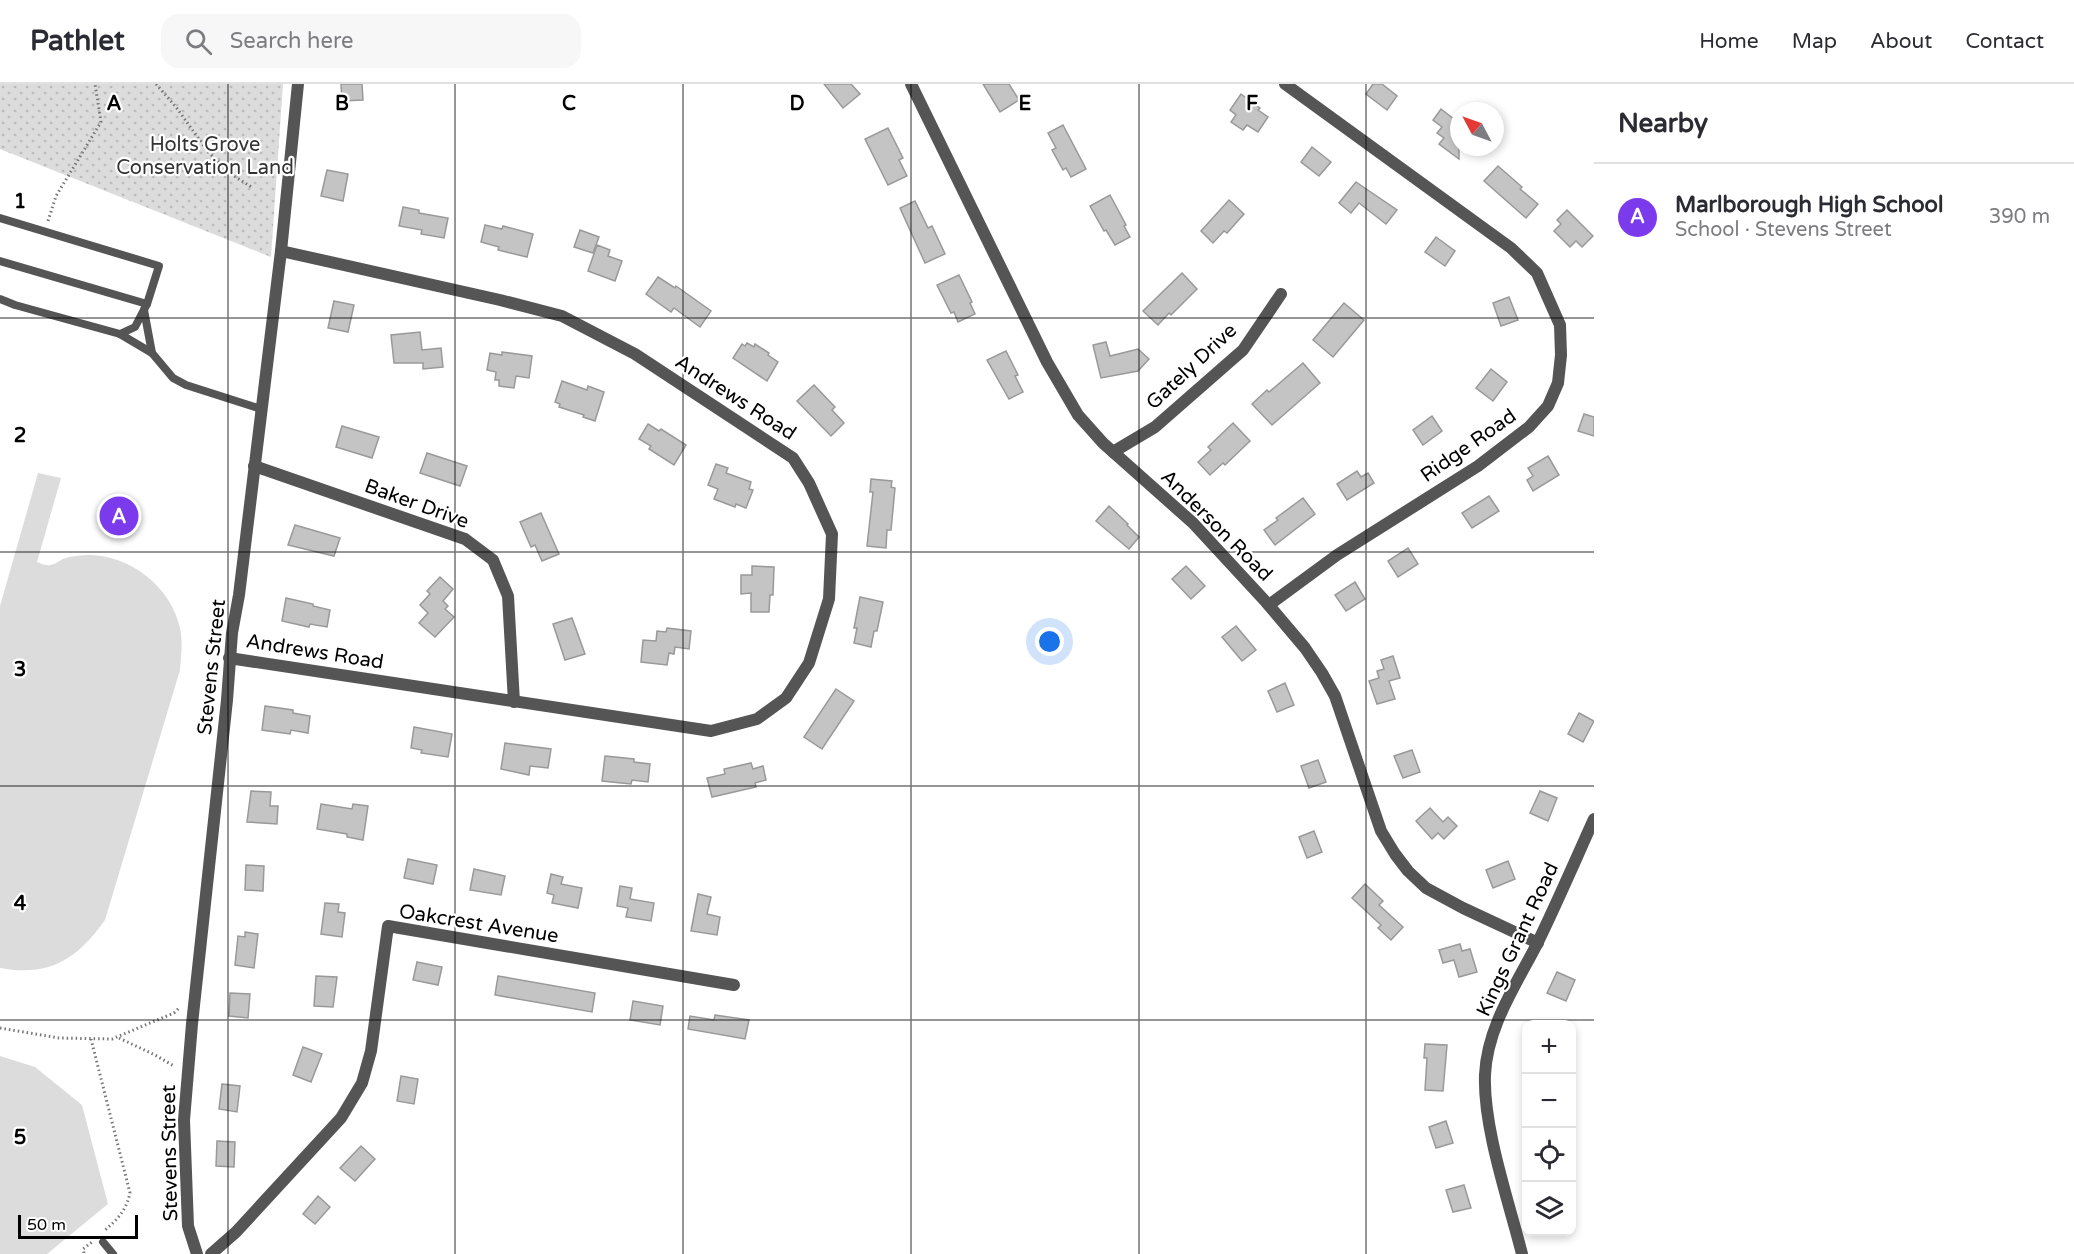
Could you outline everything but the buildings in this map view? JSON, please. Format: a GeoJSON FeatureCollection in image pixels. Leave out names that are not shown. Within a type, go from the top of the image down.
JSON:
{"type":"FeatureCollection","features":[{"type":"Feature","properties":{"kind":"street","name":"Stevens Street"},"geometry":{"type":"LineString","coordinates":[[197,1254],[188,1226],[184,1120],[192,1024],[225,722],[229,658],[281,251],[298,84]]}},
{"type":"Feature","properties":{"kind":"street","name":"Anderson Road"},"geometry":{"type":"LineString","coordinates":[[911,84],[1047,362],[1078,415],[1113,452],[1193,523],[1269,605],[1305,648],[1335,696],[1381,831],[1395,854],[1408,871],[1426,888],[1538,943]]}},
{"type":"Feature","properties":{"kind":"street","name":"Ridge Road"},"geometry":{"type":"LineString","coordinates":[[1269,605],[1337,555],[1478,466],[1528,427],[1548,406],[1558,383],[1561,355],[1560,325],[1537,273],[1511,248],[1285,84]]}},
{"type":"Feature","properties":{"kind":"street","name":"Andrews Road"},"geometry":{"type":"LineString","coordinates":[[229,658],[711,731],[757,719],[786,698],[809,663],[829,598],[832,534],[809,483],[793,458],[636,354],[562,316],[489,297],[281,251]]}},
{"type":"Feature","properties":{"kind":"street","name":"Gately Drive"},"geometry":{"type":"LineString","coordinates":[[1113,452],[1155,427],[1243,350],[1281,294]]}},
{"type":"Feature","properties":{"kind":"street","name":"Baker Drive"},"geometry":{"type":"LineString","coordinates":[[254,466],[465,539],[492,560],[508,596],[514,702]]}},
{"type":"Feature","properties":{"kind":"street","name":"Kings Grant Road"},"geometry":{"type":"LineString","coordinates":[[1522,1254],[1493,1140],[1485,1074],[1492,1038],[1506,1003],[1538,943],[1594,819]]}},
{"type":"Feature","properties":{"kind":"street","name":"Oakcrest Avenue"},"geometry":{"type":"LineString","coordinates":[[211,1254],[236,1232],[341,1118],[362,1083],[370,1051],[388,926],[734,985]]}},
{"type":"Feature","properties":{"kind":"lane"},"geometry":{"type":"LineString","coordinates":[[0,218],[159,266],[146,307],[135,327],[120,334]]}},
{"type":"Feature","properties":{"kind":"lane"},"geometry":{"type":"LineString","coordinates":[[0,261],[146,307]]}},
{"type":"Feature","properties":{"kind":"lane"},"geometry":{"type":"LineString","coordinates":[[0,299],[120,334],[152,353],[173,378],[186,386],[261,409]]}},
{"type":"Feature","properties":{"kind":"lane"},"geometry":{"type":"LineString","coordinates":[[146,307],[152,353]]}},
{"type":"Feature","properties":{"kind":"lane"},"geometry":{"type":"LineString","coordinates":[[102,1238],[113,1254]]}},
{"type":"Feature","properties":{"kind":"path"},"geometry":{"type":"LineString","coordinates":[[45,232],[56,196],[101,122],[94,84]]}},
{"type":"Feature","properties":{"kind":"path"},"geometry":{"type":"LineString","coordinates":[[156,84],[177,107],[208,153],[234,176],[253,188]]}},
{"type":"Feature","properties":{"kind":"path"},"geometry":{"type":"LineString","coordinates":[[0,1028],[59,1038],[112,1039],[174,1013],[181,1006]]}},
{"type":"Feature","properties":{"kind":"path"},"geometry":{"type":"LineString","coordinates":[[117,1037],[155,1054],[176,1068]]}},
{"type":"Feature","properties":{"kind":"path"},"geometry":{"type":"LineString","coordinates":[[91,1039],[130,1194],[127,1205],[102,1238]]}},
{"type":"Feature","properties":{"kind":"path"},"geometry":{"type":"LineString","coordinates":[[84,1253],[83,1250],[92,1242]]}},
{"type":"Feature","properties":{"kind":"green space","name":"Holts Grove Conservation Land"},"geometry":{"type":"Polygon","coordinates":[[[0,84],[283,84],[271,257],[0,149],[0,84]]]}},
{"type":"Feature","properties":{"kind":"green space"},"geometry":{"type":"Polygon","coordinates":[[[38,473],[61,478],[37,562],[52,565],[69,557],[90,555],[120,561],[134,568],[147,576],[168,599],[180,628],[182,649],[180,670],[105,920],[84,945],[61,962],[34,970],[18,970],[0,968],[0,606],[38,473]]]}},
{"type":"Feature","properties":{"kind":"green space"},"geometry":{"type":"Polygon","coordinates":[[[0,1056],[35,1067],[82,1105],[108,1204],[47,1254],[0,1254],[0,1056]]]}},
{"type":"Feature","properties":{"kind":"place","name":"Marlborough High School"},"geometry":{"type":"Point","coordinates":[119,516]}}]}
